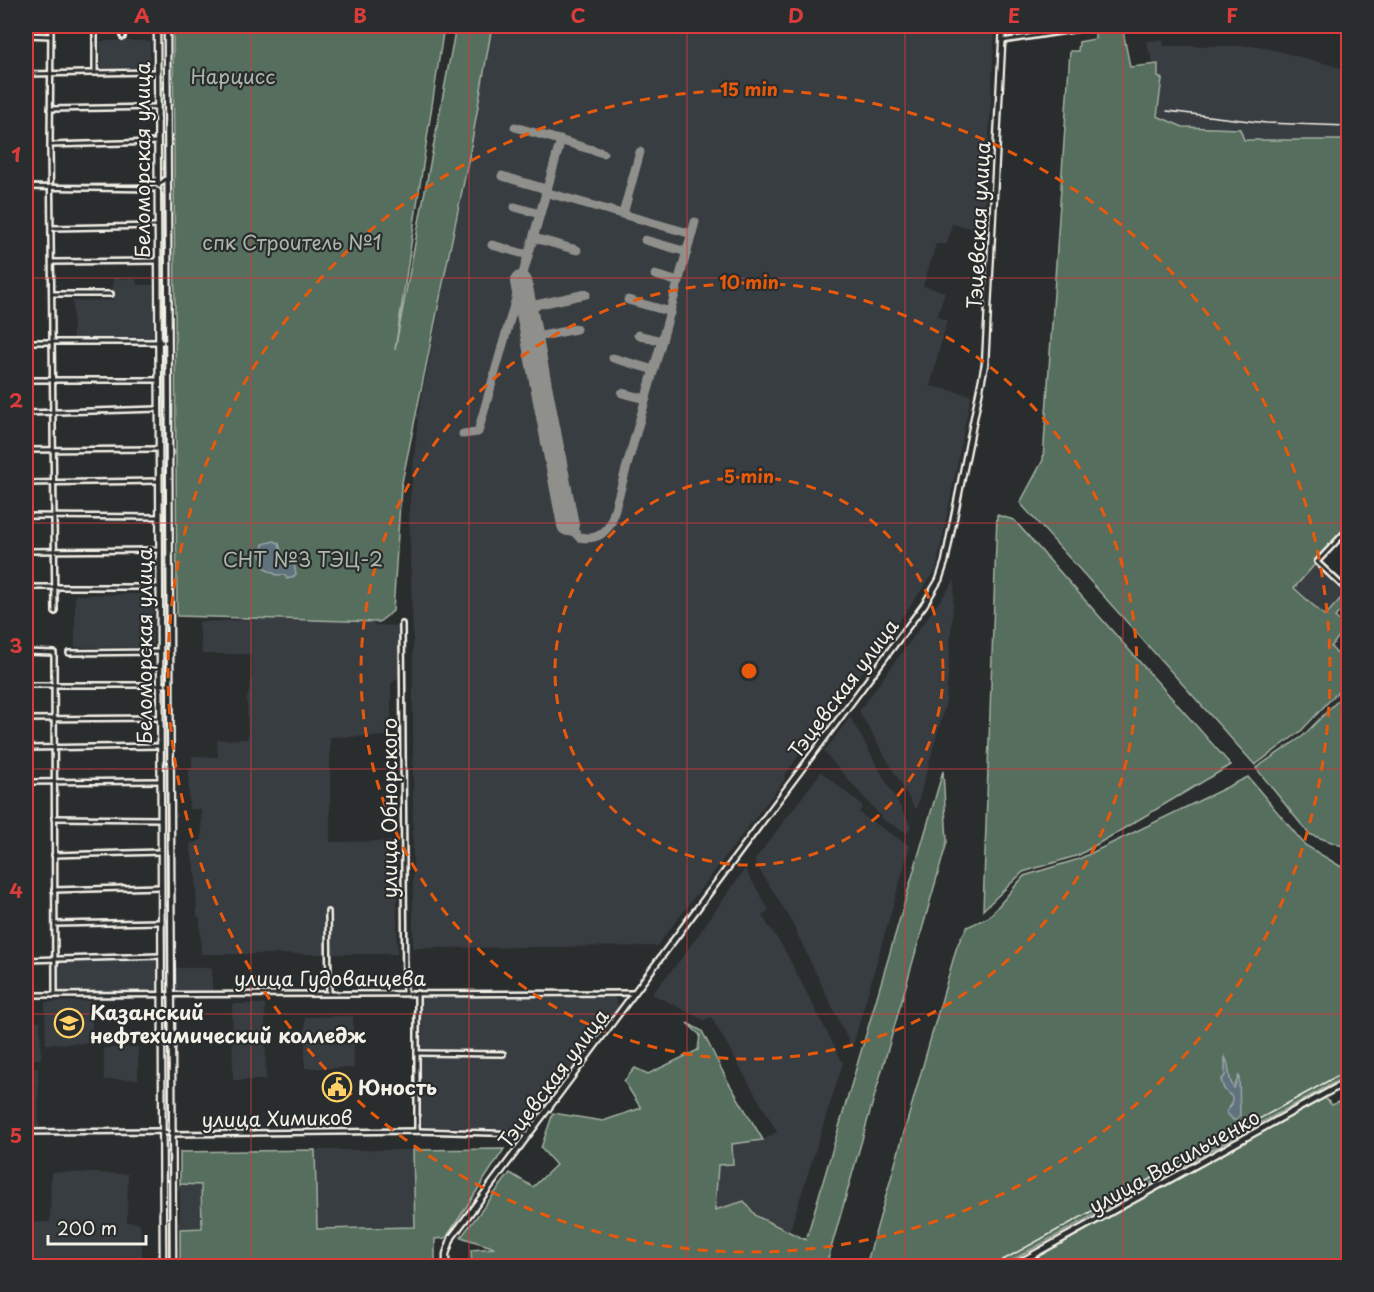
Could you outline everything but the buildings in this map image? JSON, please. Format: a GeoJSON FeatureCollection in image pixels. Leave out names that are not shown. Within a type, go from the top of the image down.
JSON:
{"type":"FeatureCollection","features":[{"type":"Feature","properties":{"kind":"main road","name":"Беломорская улица"},"geometry":{"type":"LineString","coordinates":[[157,26],[163,1266]]}},
{"type":"Feature","properties":{"kind":"main road","name":"Беломорская улица"},"geometry":{"type":"LineString","coordinates":[[166,26],[173,1266]]}},
{"type":"Feature","properties":{"kind":"main road","name":"Тэцевская улица"},"geometry":{"type":"LineString","coordinates":[[446,1266],[446,1254],[452,1237],[924,605],[939,580],[945,562],[985,364],[1003,26]]}},
{"type":"Feature","properties":{"kind":"main road"},"geometry":{"type":"LineString","coordinates":[[157,72],[167,72]]}},
{"type":"Feature","properties":{"kind":"main road"},"geometry":{"type":"LineString","coordinates":[[160,842],[170,842]]}},
{"type":"Feature","properties":{"kind":"main road","name":"улица Васильченко"},"geometry":{"type":"LineString","coordinates":[[1013,1266],[1348,1081]]}},
{"type":"Feature","properties":{"kind":"street"},"geometry":{"type":"LineString","coordinates":[[51,26],[53,587],[55,612]]}},
{"type":"Feature","properties":{"kind":"street"},"geometry":{"type":"LineString","coordinates":[[95,26],[95,73]]}},
{"type":"Feature","properties":{"kind":"street"},"geometry":{"type":"LineString","coordinates":[[123,26],[123,37]]}},
{"type":"Feature","properties":{"kind":"street"},"geometry":{"type":"LineString","coordinates":[[1002,41],[1098,26]]}},
{"type":"Feature","properties":{"kind":"street"},"geometry":{"type":"LineString","coordinates":[[26,35],[51,36]]}},
{"type":"Feature","properties":{"kind":"street"},"geometry":{"type":"LineString","coordinates":[[26,74],[157,72]]}},
{"type":"Feature","properties":{"kind":"street"},"geometry":{"type":"LineString","coordinates":[[50,109],[157,107]]}},
{"type":"Feature","properties":{"kind":"street"},"geometry":{"type":"LineString","coordinates":[[50,145],[158,142]]}},
{"type":"Feature","properties":{"kind":"street"},"geometry":{"type":"LineString","coordinates":[[26,187],[158,187],[167,178]]}},
{"type":"Feature","properties":{"kind":"street"},"geometry":{"type":"LineString","coordinates":[[52,228],[158,226]]}},
{"type":"Feature","properties":{"kind":"street"},"geometry":{"type":"LineString","coordinates":[[52,262],[158,261]]}},
{"type":"Feature","properties":{"kind":"street"},"geometry":{"type":"LineString","coordinates":[[52,294],[111,294]]}},
{"type":"Feature","properties":{"kind":"street"},"geometry":{"type":"LineString","coordinates":[[26,342],[168,342]]}},
{"type":"Feature","properties":{"kind":"street"},"geometry":{"type":"LineString","coordinates":[[26,380],[158,380]]}},
{"type":"Feature","properties":{"kind":"street"},"geometry":{"type":"LineString","coordinates":[[26,413],[158,409]]}},
{"type":"Feature","properties":{"kind":"street"},"geometry":{"type":"LineString","coordinates":[[26,450],[159,449]]}},
{"type":"Feature","properties":{"kind":"street"},"geometry":{"type":"LineString","coordinates":[[26,483],[159,481]]}},
{"type":"Feature","properties":{"kind":"street"},"geometry":{"type":"LineString","coordinates":[[26,516],[159,518]]}},
{"type":"Feature","properties":{"kind":"street"},"geometry":{"type":"LineString","coordinates":[[1348,529],[1317,562],[1348,591]]}},
{"type":"Feature","properties":{"kind":"street"},"geometry":{"type":"LineString","coordinates":[[26,551],[159,550]]}},
{"type":"Feature","properties":{"kind":"street"},"geometry":{"type":"LineString","coordinates":[[26,587],[159,587]]}},
{"type":"Feature","properties":{"kind":"street","name":"улица Обнорского"},"geometry":{"type":"LineString","coordinates":[[402,624],[405,993]]}},
{"type":"Feature","properties":{"kind":"street"},"geometry":{"type":"LineString","coordinates":[[26,652],[54,653],[55,995]]}},
{"type":"Feature","properties":{"kind":"street"},"geometry":{"type":"LineString","coordinates":[[69,653],[159,652]]}},
{"type":"Feature","properties":{"kind":"street"},"geometry":{"type":"LineString","coordinates":[[26,685],[169,685]]}},
{"type":"Feature","properties":{"kind":"street"},"geometry":{"type":"LineString","coordinates":[[26,719],[160,718]]}},
{"type":"Feature","properties":{"kind":"street"},"geometry":{"type":"LineString","coordinates":[[26,748],[160,746]]}},
{"type":"Feature","properties":{"kind":"street"},"geometry":{"type":"LineString","coordinates":[[26,782],[160,781]]}},
{"type":"Feature","properties":{"kind":"street"},"geometry":{"type":"LineString","coordinates":[[54,818],[160,819]]}},
{"type":"Feature","properties":{"kind":"street"},"geometry":{"type":"LineString","coordinates":[[54,855],[160,852]]}},
{"type":"Feature","properties":{"kind":"street"},"geometry":{"type":"LineString","coordinates":[[54,890],[160,887]]}},
{"type":"Feature","properties":{"kind":"street"},"geometry":{"type":"LineString","coordinates":[[328,912],[329,993]]}},
{"type":"Feature","properties":{"kind":"street"},"geometry":{"type":"LineString","coordinates":[[55,924],[160,922]]}},
{"type":"Feature","properties":{"kind":"street"},"geometry":{"type":"LineString","coordinates":[[26,960],[160,956]]}},
{"type":"Feature","properties":{"kind":"street"},"geometry":{"type":"LineString","coordinates":[[417,993],[417,1131]]}},
{"type":"Feature","properties":{"kind":"street","name":"улица Гудованцева"},"geometry":{"type":"LineString","coordinates":[[26,995],[635,993]]}},
{"type":"Feature","properties":{"kind":"street"},"geometry":{"type":"LineString","coordinates":[[417,1053],[502,1054]]}},
{"type":"Feature","properties":{"kind":"street","name":"улица Химиков"},"geometry":{"type":"LineString","coordinates":[[26,1132],[162,1132],[172,1134],[417,1131],[524,1134],[527,1136]]}},
{"type":"Feature","properties":{"kind":"shaded area"},"geometry":{"type":"Polygon","coordinates":[[[492,26],[995,26],[984,227],[971,228],[952,224],[947,244],[936,244],[923,286],[945,292],[937,317],[947,320],[930,386],[971,395],[936,570],[817,735],[809,741],[784,776],[785,779],[657,946],[413,948],[413,640],[409,511],[418,416],[470,152],[492,26]]]}},
{"type":"Feature","properties":{"kind":"shaded area"},"geometry":{"type":"Polygon","coordinates":[[[1163,40],[1164,46],[1259,46],[1348,70],[1348,140],[1244,140],[1239,129],[1183,127],[1157,116],[1162,79],[1159,77],[1158,63],[1153,63],[1146,41],[1163,40]]]}},
{"type":"Feature","properties":{"kind":"shaded area"},"geometry":{"type":"Polygon","coordinates":[[[100,41],[150,41],[150,67],[101,68],[100,41]]]}},
{"type":"Feature","properties":{"kind":"shaded area"},"geometry":{"type":"Polygon","coordinates":[[[113,278],[136,279],[137,285],[153,285],[153,338],[73,338],[73,301],[113,300],[113,278]]]}},
{"type":"Feature","properties":{"kind":"shaded area"},"geometry":{"type":"Polygon","coordinates":[[[1315,564],[1347,592],[1325,616],[1294,588],[1315,564]]]}},
{"type":"Feature","properties":{"kind":"shaded area"},"geometry":{"type":"Polygon","coordinates":[[[955,580],[946,702],[916,810],[859,711],[955,580]]]}},
{"type":"Feature","properties":{"kind":"shaded area"},"geometry":{"type":"Polygon","coordinates":[[[153,594],[153,647],[75,647],[75,595],[153,594]]]}},
{"type":"Feature","properties":{"kind":"shaded area"},"geometry":{"type":"Polygon","coordinates":[[[272,619],[375,622],[374,625],[398,626],[399,677],[391,684],[391,736],[330,737],[330,842],[397,841],[397,954],[201,954],[196,878],[190,844],[202,840],[201,809],[189,809],[189,770],[192,769],[192,756],[218,757],[217,740],[248,739],[247,699],[252,677],[251,654],[202,654],[199,622],[272,619]]]}},
{"type":"Feature","properties":{"kind":"shaded area"},"geometry":{"type":"Polygon","coordinates":[[[850,717],[911,826],[908,833],[885,821],[824,752],[850,717]]]}},
{"type":"Feature","properties":{"kind":"shaded area"},"geometry":{"type":"Polygon","coordinates":[[[821,772],[863,806],[859,813],[910,846],[852,1048],[788,915],[754,861],[821,772]]]}},
{"type":"Feature","properties":{"kind":"shaded area"},"geometry":{"type":"Polygon","coordinates":[[[745,869],[769,910],[762,916],[784,949],[843,1063],[789,1233],[756,1216],[715,1211],[718,1165],[732,1144],[763,1140],[777,1132],[711,1017],[704,1020],[652,994],[681,959],[745,869]]]}},
{"type":"Feature","properties":{"kind":"shaded area"},"geometry":{"type":"Polygon","coordinates":[[[57,960],[157,960],[157,989],[156,992],[56,991],[57,960]]]}},
{"type":"Feature","properties":{"kind":"shaded area"},"geometry":{"type":"Polygon","coordinates":[[[174,968],[212,968],[212,991],[174,991],[174,968]]]}},
{"type":"Feature","properties":{"kind":"shaded area"},"geometry":{"type":"Polygon","coordinates":[[[420,995],[614,997],[619,1007],[528,1130],[420,1126],[420,995]]]}},
{"type":"Feature","properties":{"kind":"shaded area","name":"Казанский нефтехимический колледж"},"geometry":{"type":"Polygon","coordinates":[[[92,1001],[92,1043],[46,1044],[45,1002],[92,1001]]]}},
{"type":"Feature","properties":{"kind":"shaded area"},"geometry":{"type":"Polygon","coordinates":[[[232,1004],[265,1004],[266,1080],[233,1080],[232,1004]]]}},
{"type":"Feature","properties":{"kind":"shaded area"},"geometry":{"type":"Polygon","coordinates":[[[353,1016],[354,1068],[305,1068],[305,1017],[353,1016]]]}},
{"type":"Feature","properties":{"kind":"shaded area"},"geometry":{"type":"Polygon","coordinates":[[[26,1021],[40,1021],[41,1059],[26,1059],[26,1021]]]}},
{"type":"Feature","properties":{"kind":"shaded area"},"geometry":{"type":"Polygon","coordinates":[[[138,1047],[138,1079],[104,1080],[104,1048],[138,1047]]]}},
{"type":"Feature","properties":{"kind":"shaded area"},"geometry":{"type":"Polygon","coordinates":[[[26,1068],[38,1068],[39,1127],[26,1127],[26,1068]]]}},
{"type":"Feature","properties":{"kind":"shaded area"},"geometry":{"type":"Polygon","coordinates":[[[315,1150],[413,1150],[415,1227],[316,1229],[315,1150]]]}},
{"type":"Feature","properties":{"kind":"shaded area"},"geometry":{"type":"Polygon","coordinates":[[[51,1172],[128,1174],[127,1222],[140,1223],[143,1266],[26,1266],[26,1223],[50,1222],[51,1172]]]}},
{"type":"Feature","properties":{"kind":"shaded area"},"geometry":{"type":"Polygon","coordinates":[[[178,1184],[200,1185],[201,1227],[179,1228],[177,1223],[180,1220],[178,1184]]]}},
{"type":"Feature","properties":{"kind":"green space"},"geometry":{"type":"Polygon","coordinates":[[[173,26],[444,26],[395,350],[456,26],[492,26],[470,152],[401,487],[393,611],[379,622],[177,616],[173,26]]]}},
{"type":"Feature","properties":{"kind":"green space"},"geometry":{"type":"Polygon","coordinates":[[[1122,26],[1130,67],[1158,64],[1158,77],[1162,79],[1157,116],[1183,127],[1240,129],[1244,140],[1348,140],[1348,527],[1294,588],[1325,616],[1341,598],[1348,603],[1335,617],[1346,627],[1331,647],[1348,666],[1348,681],[1301,731],[1255,765],[1020,503],[1043,460],[1070,51],[1078,51],[1079,42],[1095,39],[1095,30],[1122,26]]]}},
{"type":"Feature","properties":{"kind":"green space"},"geometry":{"type":"Polygon","coordinates":[[[160,75],[164,75],[165,169],[160,169],[160,75]]]}},
{"type":"Feature","properties":{"kind":"green space"},"geometry":{"type":"Polygon","coordinates":[[[160,189],[166,189],[166,341],[160,341],[160,189]]]}},
{"type":"Feature","properties":{"kind":"green space"},"geometry":{"type":"Polygon","coordinates":[[[160,344],[166,344],[167,683],[161,684],[160,344]]]}},
{"type":"Feature","properties":{"kind":"green space"},"geometry":{"type":"Polygon","coordinates":[[[997,515],[1014,520],[1231,765],[1079,855],[1023,872],[983,910],[997,515]]]}},
{"type":"Feature","properties":{"kind":"green space"},"geometry":{"type":"Polygon","coordinates":[[[1348,690],[1348,848],[1309,834],[1256,768],[1303,736],[1348,690]]]}},
{"type":"Feature","properties":{"kind":"green space"},"geometry":{"type":"Polygon","coordinates":[[[943,771],[947,842],[826,1266],[472,1266],[471,1250],[495,1248],[461,1237],[510,1173],[533,1187],[556,1165],[541,1148],[553,1113],[603,1121],[641,1108],[624,1081],[635,1068],[648,1074],[698,1050],[700,1035],[687,1023],[702,1031],[727,1080],[763,1140],[732,1144],[733,1164],[718,1165],[715,1210],[744,1201],[756,1216],[806,1240],[943,771]]]}},
{"type":"Feature","properties":{"kind":"green space"},"geometry":{"type":"Polygon","coordinates":[[[1248,777],[1305,845],[1348,871],[1348,906],[1345,913],[1348,915],[1348,1075],[1001,1266],[866,1266],[957,946],[967,927],[989,917],[1024,876],[1079,859],[1248,777]]]}},
{"type":"Feature","properties":{"kind":"green space"},"geometry":{"type":"Polygon","coordinates":[[[1348,1097],[1348,1266],[1021,1266],[1325,1098],[1332,1105],[1348,1097]]]}},
{"type":"Feature","properties":{"kind":"green space"},"geometry":{"type":"Polygon","coordinates":[[[504,1149],[446,1238],[435,1239],[435,1266],[180,1266],[180,1229],[202,1228],[201,1185],[180,1184],[180,1152],[315,1150],[317,1229],[415,1227],[413,1150],[504,1149]]]}},
{"type":"Feature","properties":{"kind":"water"},"geometry":{"type":"Polygon","coordinates":[[[274,541],[279,543],[283,560],[294,564],[296,574],[293,577],[287,579],[285,575],[277,575],[265,569],[261,555],[263,544],[274,541]]]}},
{"type":"Feature","properties":{"kind":"water"},"geometry":{"type":"Polygon","coordinates":[[[1225,1057],[1230,1081],[1234,1088],[1239,1075],[1240,1115],[1236,1120],[1233,1120],[1226,1112],[1232,1104],[1232,1097],[1224,1089],[1221,1080],[1225,1076],[1225,1057]]]}},
{"type":"Feature","properties":{"kind":"taxiway"},"geometry":{"type":"LineString","coordinates":[[515,127],[603,153]]}},
{"type":"Feature","properties":{"kind":"taxiway"},"geometry":{"type":"LineString","coordinates":[[463,434],[478,432],[561,140]]}},
{"type":"Feature","properties":{"kind":"taxiway"},"geometry":{"type":"LineString","coordinates":[[623,214],[640,152]]}},
{"type":"Feature","properties":{"kind":"taxiway"},"geometry":{"type":"LineString","coordinates":[[502,176],[546,189]]}},
{"type":"Feature","properties":{"kind":"taxiway"},"geometry":{"type":"LineString","coordinates":[[545,192],[692,234]]}},
{"type":"Feature","properties":{"kind":"taxiway"},"geometry":{"type":"LineString","coordinates":[[515,207],[540,214]]}},
{"type":"Feature","properties":{"kind":"taxiway"},"geometry":{"type":"LineString","coordinates":[[568,525],[579,537],[589,538],[601,534],[611,523],[695,222]]}},
{"type":"Feature","properties":{"kind":"taxiway"},"geometry":{"type":"LineString","coordinates":[[534,238],[577,250]]}},
{"type":"Feature","properties":{"kind":"taxiway"},"geometry":{"type":"LineString","coordinates":[[645,240],[687,252]]}},
{"type":"Feature","properties":{"kind":"taxiway"},"geometry":{"type":"LineString","coordinates":[[492,245],[528,255]]}},
{"type":"Feature","properties":{"kind":"taxiway"},"geometry":{"type":"LineString","coordinates":[[655,275],[679,282]]}},
{"type":"Feature","properties":{"kind":"taxiway"},"geometry":{"type":"LineString","coordinates":[[526,307],[586,294]]}},
{"type":"Feature","properties":{"kind":"taxiway"},"geometry":{"type":"LineString","coordinates":[[628,300],[671,312]]}},
{"type":"Feature","properties":{"kind":"taxiway"},"geometry":{"type":"LineString","coordinates":[[532,338],[576,329]]}},
{"type":"Feature","properties":{"kind":"taxiway"},"geometry":{"type":"LineString","coordinates":[[638,335],[662,341]]}},
{"type":"Feature","properties":{"kind":"taxiway"},"geometry":{"type":"LineString","coordinates":[[613,358],[654,370]]}},
{"type":"Feature","properties":{"kind":"taxiway"},"geometry":{"type":"LineString","coordinates":[[622,393],[646,399]]}},
{"type":"Feature","properties":{"kind":"runway"},"geometry":{"type":"LineString","coordinates":[[521,282],[568,525]]}},
{"type":"Feature","properties":{"kind":"tram line"},"geometry":{"type":"LineString","coordinates":[[26,185],[151,184],[160,189],[163,196],[169,1266]]}},
{"type":"Feature","properties":{"kind":"railway"},"geometry":{"type":"LineString","coordinates":[[1167,111],[1266,123],[1348,126]]}},
{"type":"Feature","properties":{"kind":"railway"},"geometry":{"type":"LineString","coordinates":[[992,1266],[1348,1070]]}},
{"type":"Feature","properties":{"kind":"place","name":"Казанский нефтехимический колледж"},"geometry":{"type":"Point","coordinates":[69,1023]}},
{"type":"Feature","properties":{"kind":"place","name":"Юность"},"geometry":{"type":"Point","coordinates":[337,1087]}},
{"type":"Feature","properties":{"kind":"park label","name":"Нарцисс"},"geometry":{"type":"Point","coordinates":[233,76]}},
{"type":"Feature","properties":{"kind":"park label","name":"спк Строитель №1"},"geometry":{"type":"Point","coordinates":[292,242]}},
{"type":"Feature","properties":{"kind":"park label","name":"СНТ №3 ТЭЦ-2"},"geometry":{"type":"Point","coordinates":[303,559]}}]}
